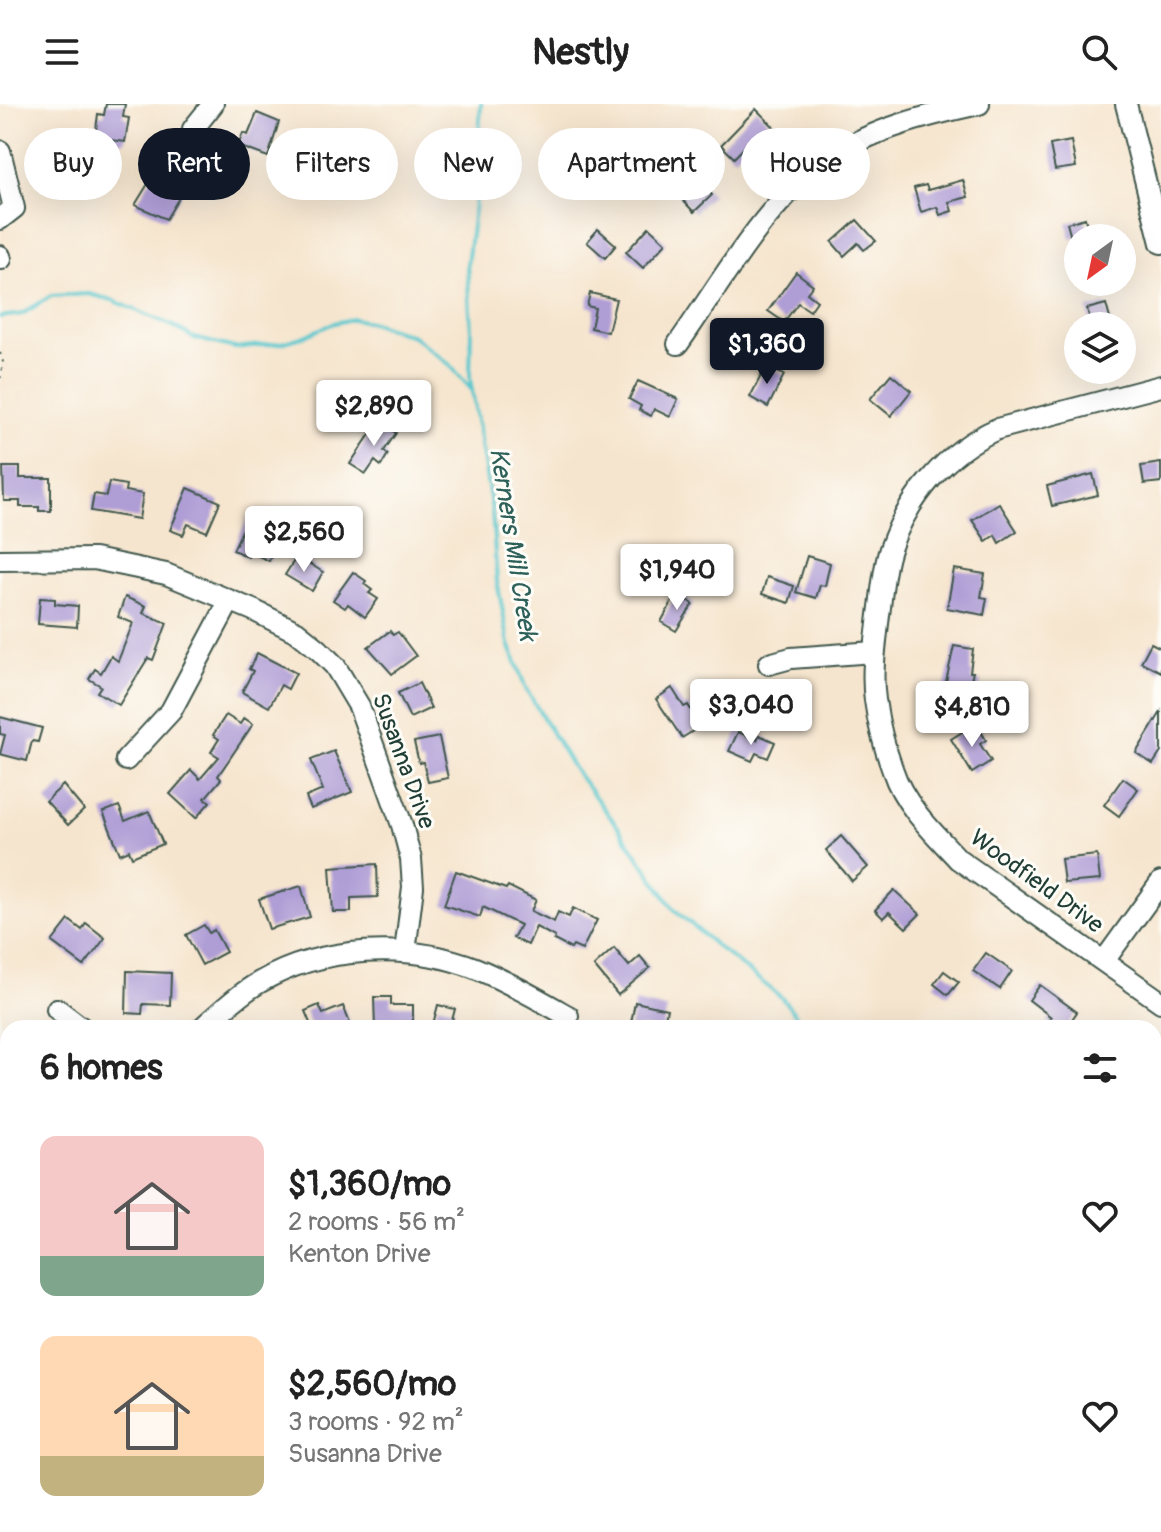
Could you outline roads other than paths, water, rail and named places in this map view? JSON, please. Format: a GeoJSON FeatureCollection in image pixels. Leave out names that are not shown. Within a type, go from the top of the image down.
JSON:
{"type":"FeatureCollection","features":[{"type":"Feature","properties":{"kind":"street"},"geometry":{"type":"LineString","coordinates":[[194,128],[213,104]]}},
{"type":"Feature","properties":{"kind":"street"},"geometry":{"type":"LineString","coordinates":[[678,344],[774,208],[830,157],[900,124],[974,104]]}},
{"type":"Feature","properties":{"kind":"street"},"geometry":{"type":"LineString","coordinates":[[1126,104],[1161,243]]}},
{"type":"Feature","properties":{"kind":"street"},"geometry":{"type":"LineString","coordinates":[[0,151],[7,214]]}},
{"type":"Feature","properties":{"kind":"street","name":"Woodfield Drive"},"geometry":{"type":"LineString","coordinates":[[1161,386],[997,429],[962,450],[936,471],[921,490],[890,550],[874,652],[875,700],[893,773],[910,804],[958,859],[1161,1002]]}},
{"type":"Feature","properties":{"kind":"street","name":"Susanna Drive"},"geometry":{"type":"LineString","coordinates":[[0,560],[94,559],[166,574],[253,610],[297,632],[317,648],[342,676],[359,706],[411,859],[413,887],[405,952]]}},
{"type":"Feature","properties":{"kind":"street"},"geometry":{"type":"LineString","coordinates":[[126,760],[171,711],[229,602]]}},
{"type":"Feature","properties":{"kind":"street"},"geometry":{"type":"LineString","coordinates":[[769,664],[791,658],[874,652]]}},
{"type":"Feature","properties":{"kind":"street"},"geometry":{"type":"LineString","coordinates":[[1104,961],[1161,882]]}},
{"type":"Feature","properties":{"kind":"street"},"geometry":{"type":"LineString","coordinates":[[212,1020],[260,982],[298,966],[367,952],[405,952],[472,967],[568,1016]]}},
{"type":"Feature","properties":{"kind":"street"},"geometry":{"type":"LineString","coordinates":[[57,1009],[71,1020]]}},
{"type":"Feature","properties":{"kind":"waterway","name":"Kerners Mill Creek"},"geometry":{"type":"LineString","coordinates":[[481,104],[475,203],[467,264],[470,378],[492,511],[497,581],[509,644],[526,689],[573,768],[674,909],[781,997],[800,1020]]}},
{"type":"Feature","properties":{"kind":"waterway"},"geometry":{"type":"LineString","coordinates":[[0,317],[22,314],[51,296],[89,294],[112,300],[194,338],[235,348],[281,343],[353,319],[413,336],[450,365],[471,389]]}}]}
